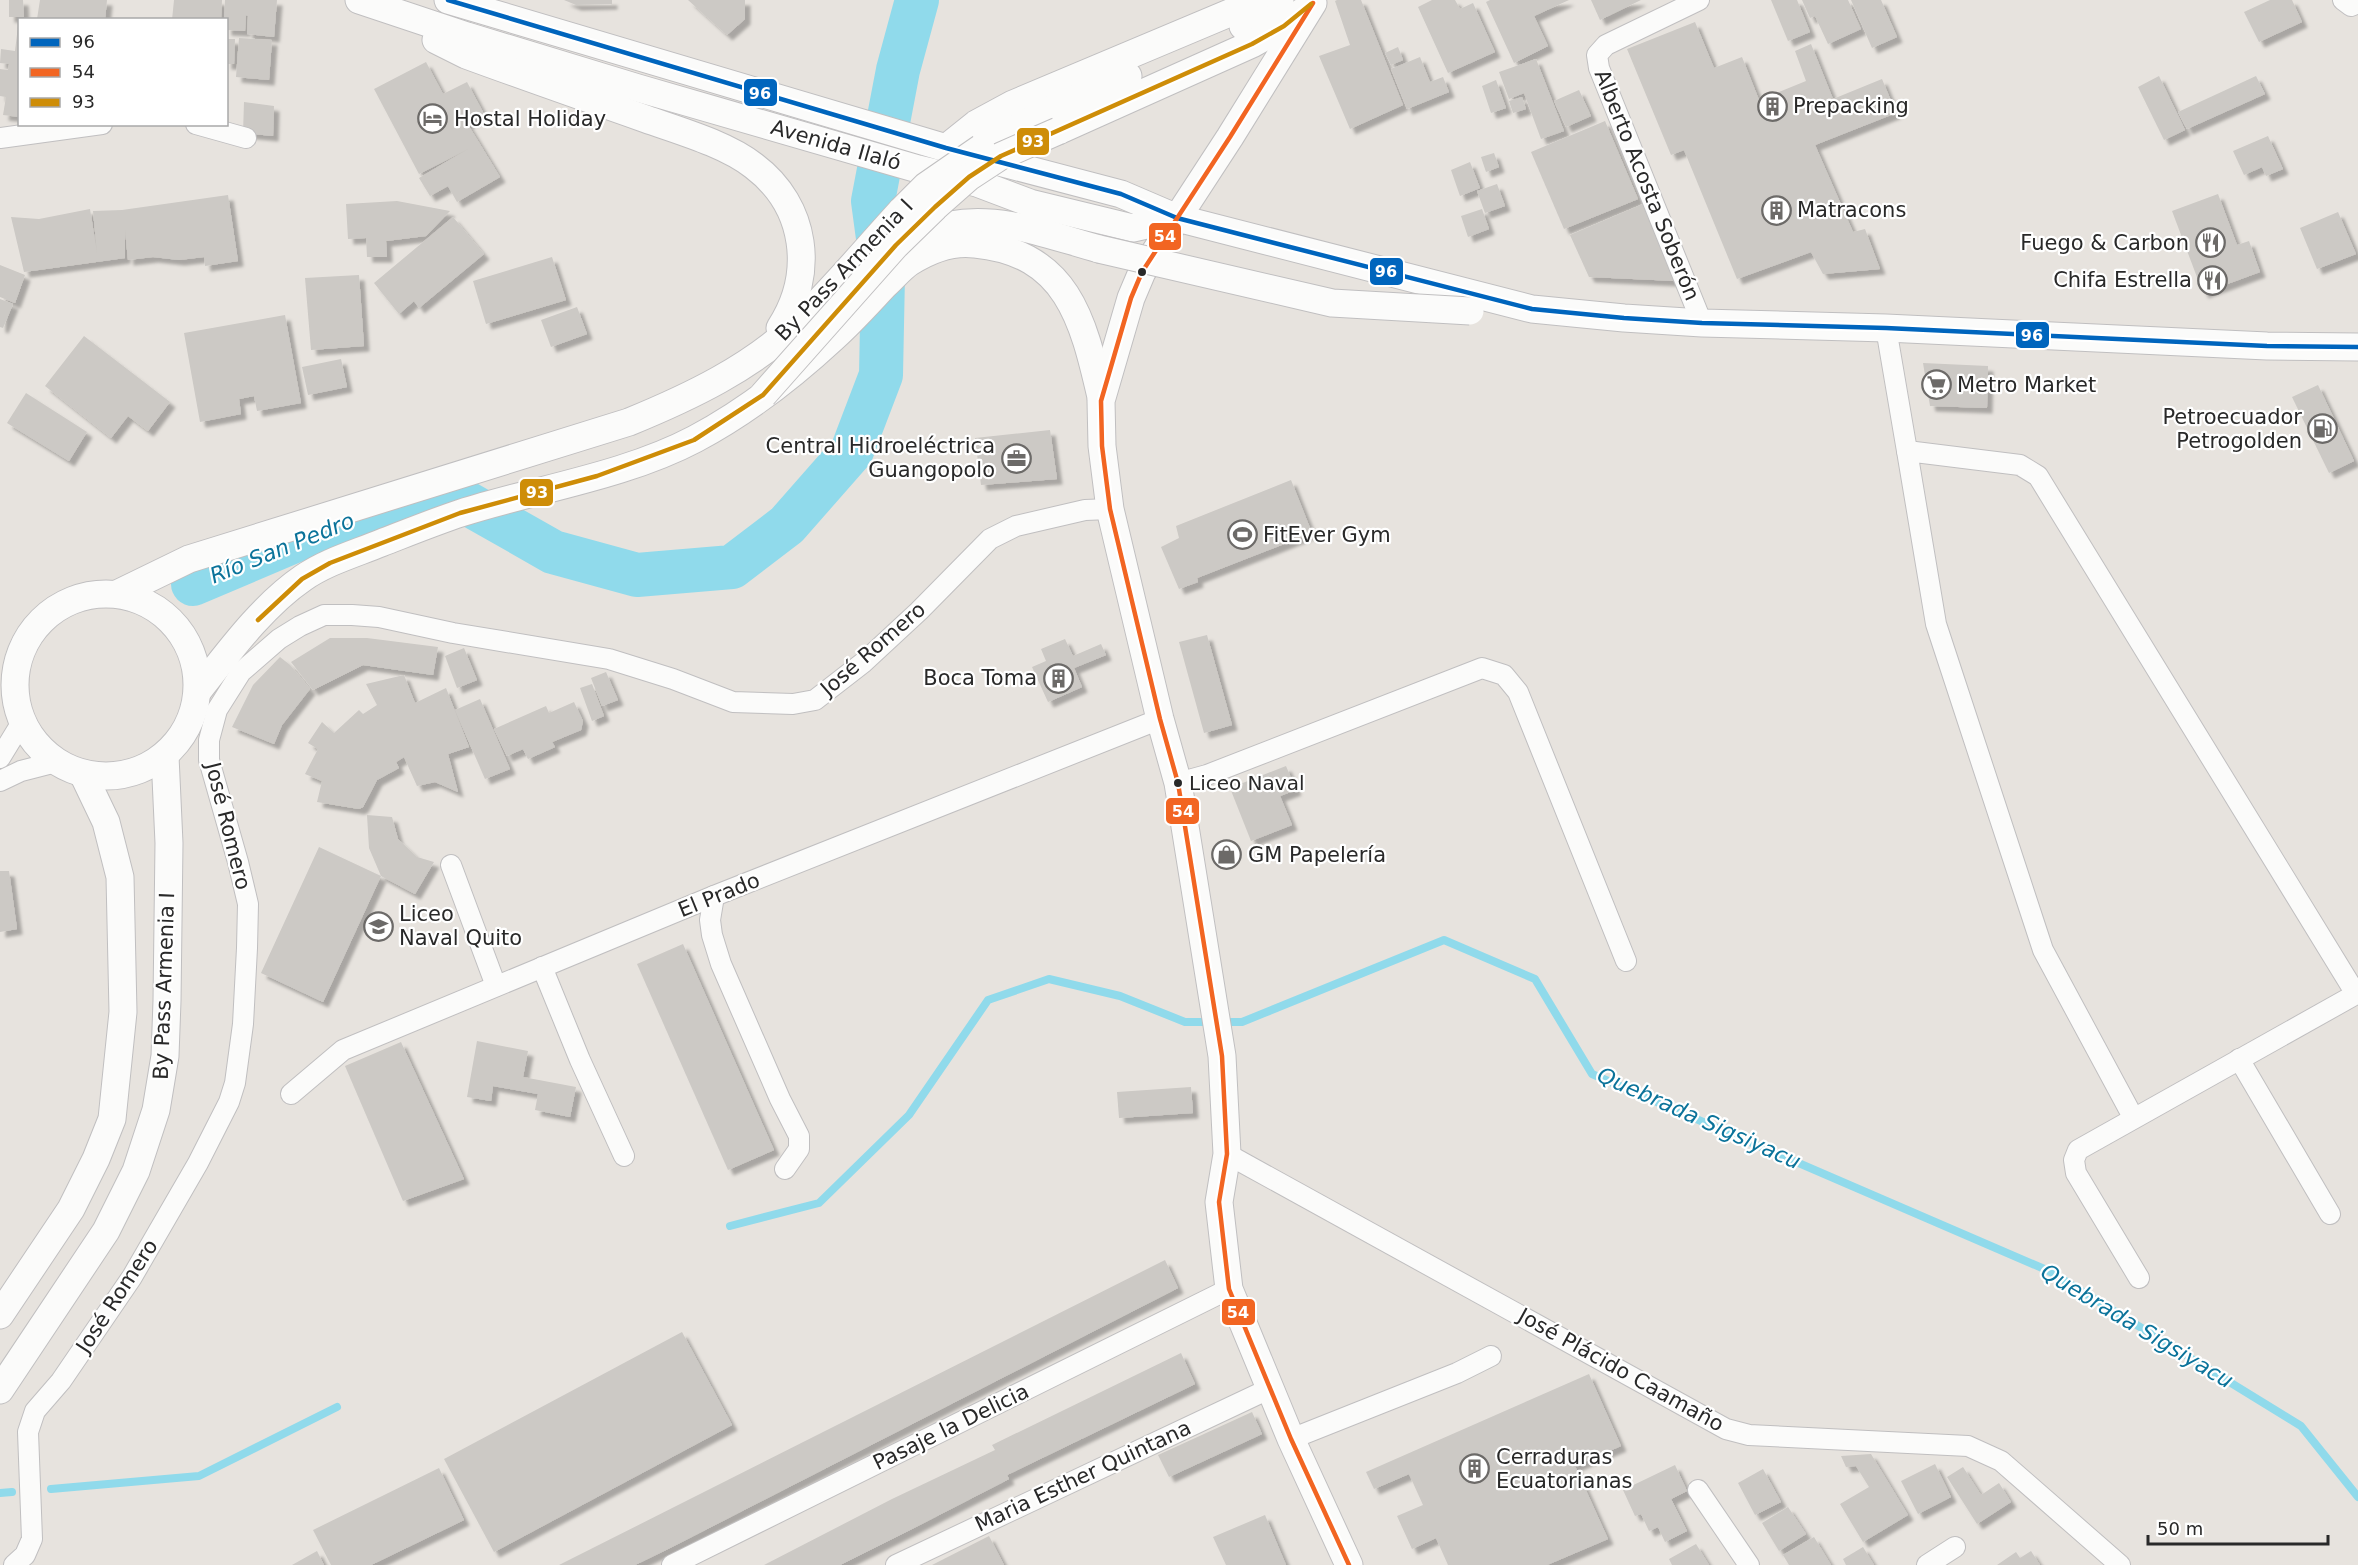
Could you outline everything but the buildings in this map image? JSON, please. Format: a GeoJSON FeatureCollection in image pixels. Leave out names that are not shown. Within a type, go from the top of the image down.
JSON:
{"type":"FeatureCollection","features":[{"type":"Feature","properties":{"kind":"main road"},"geometry":{"type":"LineString","coordinates":[[358,0],[466,55],[684,133],[729,152],[761,171],[782,195],[796,224],[802,252],[801,279],[795,301],[768,347]]}},
{"type":"Feature","properties":{"kind":"main road","name":"Avenida Ilaló"},"geometry":{"type":"LineString","coordinates":[[358,0],[479,40],[918,169],[977,183],[1030,203],[1133,228],[1177,218]]}},
{"type":"Feature","properties":{"kind":"main road","name":"Avenida Ilaló"},"geometry":{"type":"LineString","coordinates":[[448,0],[1047,176],[1121,194],[1177,218],[1532,309],[1702,323],[1886,328],[2266,346],[2358,347]]}},
{"type":"Feature","properties":{"kind":"main road"},"geometry":{"type":"LineString","coordinates":[[936,144],[1013,104],[1256,0]]}},
{"type":"Feature","properties":{"kind":"main road","name":"By Pass Armenia I"},"geometry":{"type":"LineString","coordinates":[[198,691],[237,642],[268,609],[302,579],[330,563],[460,513],[597,476],[694,440],[763,395],[896,245],[969,177],[1001,156],[1249,35],[1280,0]]}},
{"type":"Feature","properties":{"kind":"main road"},"geometry":{"type":"LineString","coordinates":[[1101,401],[1131,298],[1142,272],[1314,2]]}},
{"type":"Feature","properties":{"kind":"main road","name":"By Pass Armenia I"},"geometry":{"type":"LineString","coordinates":[[117,594],[189,559],[629,422],[706,387],[768,347],[798,322],[902,210],[926,186],[952,166],[1013,128],[1047,111],[1249,35],[1284,26],[1314,2]]}},
{"type":"Feature","properties":{"kind":"main road"},"geometry":{"type":"LineString","coordinates":[[896,245],[947,225],[1004,224],[1099,249],[1332,303],[1470,311],[1532,309]]}},
{"type":"Feature","properties":{"kind":"main road"},"geometry":{"type":"LineString","coordinates":[[763,395],[832,339],[907,264],[930,251],[956,244],[974,243],[1014,252],[1040,266],[1060,286],[1078,315],[1089,344],[1101,401],[1102,446],[1110,509],[1160,719],[1178,783],[1213,992],[1222,1056],[1227,1154],[1219,1202],[1229,1289],[1291,1439],[1349,1565]]}},
{"type":"Feature","properties":{"kind":"main road"},"geometry":{"type":"LineString","coordinates":[[89,594],[117,594],[144,601],[167,616],[185,638],[195,664],[198,691],[195,709],[188,727],[178,743],[165,756],[135,773],[118,776],[83,774],[56,762],[36,744],[22,722],[15,695],[16,668],[25,642],[41,620],[63,603],[89,594]]}},
{"type":"Feature","properties":{"kind":"main road","name":"By Pass Armenia I"},"geometry":{"type":"LineString","coordinates":[[0,1390],[106,1230],[136,1171],[156,1110],[165,1056],[167,1001],[169,843],[165,756]]}},
{"type":"Feature","properties":{"kind":"main road","name":"By Pass Armenia I"},"geometry":{"type":"LineString","coordinates":[[0,1315],[71,1209],[96,1159],[112,1119],[123,1012],[120,877],[106,822],[83,774]]}},
{"type":"Feature","properties":{"kind":"street","name":"Alberto Acosta Soberón"},"geometry":{"type":"LineString","coordinates":[[1699,0],[1606,45],[1597,55],[1599,68],[1702,323]]}},
{"type":"Feature","properties":{"kind":"street"},"geometry":{"type":"LineString","coordinates":[[2343,0],[2351,6],[2358,3]]}},
{"type":"Feature","properties":{"kind":"street"},"geometry":{"type":"LineString","coordinates":[[0,138],[87,126]]}},
{"type":"Feature","properties":{"kind":"street"},"geometry":{"type":"LineString","coordinates":[[203,126],[246,138]]}},
{"type":"Feature","properties":{"kind":"street"},"geometry":{"type":"LineString","coordinates":[[1886,328],[1936,624],[2043,950],[2133,1117]]}},
{"type":"Feature","properties":{"kind":"street"},"geometry":{"type":"LineString","coordinates":[[1907,451],[2020,465],[2038,476],[2357,993],[2078,1150],[2074,1160],[2076,1173],[2139,1278]]}},
{"type":"Feature","properties":{"kind":"street","name":"José Romero"},"geometry":{"type":"LineString","coordinates":[[14,1565],[25,1555],[32,1539],[28,1432],[35,1411],[61,1381],[132,1277],[198,1163],[229,1102],[235,1083],[243,1024],[248,904],[209,760],[209,740],[217,710],[241,672],[279,639],[300,626],[324,615],[352,615],[379,617],[453,633],[609,659],[673,679],[733,702],[793,704],[814,700],[864,662],[919,611],[990,539],[1016,526],[1085,510],[1110,509]]}},
{"type":"Feature","properties":{"kind":"street"},"geometry":{"type":"LineString","coordinates":[[1178,783],[1207,775],[1482,668],[1504,675],[1518,692],[1626,961]]}},
{"type":"Feature","properties":{"kind":"street","name":"El Prado"},"geometry":{"type":"LineString","coordinates":[[291,1094],[343,1050],[714,896],[1160,719]]}},
{"type":"Feature","properties":{"kind":"street"},"geometry":{"type":"LineString","coordinates":[[0,758],[22,722]]}},
{"type":"Feature","properties":{"kind":"street"},"geometry":{"type":"LineString","coordinates":[[0,781],[21,771],[56,762]]}},
{"type":"Feature","properties":{"kind":"street"},"geometry":{"type":"LineString","coordinates":[[451,865],[496,986]]}},
{"type":"Feature","properties":{"kind":"street"},"geometry":{"type":"LineString","coordinates":[[714,896],[710,920],[721,964],[780,1100],[799,1136],[799,1149],[785,1170]]}},
{"type":"Feature","properties":{"kind":"street"},"geometry":{"type":"LineString","coordinates":[[542,967],[624,1156]]}},
{"type":"Feature","properties":{"kind":"street"},"geometry":{"type":"LineString","coordinates":[[2239,1059],[2330,1214]]}},
{"type":"Feature","properties":{"kind":"street","name":"José Plácido Caamaño"},"geometry":{"type":"LineString","coordinates":[[1227,1154],[1726,1429],[1749,1435],[1968,1446],[2001,1461],[2120,1565]]}},
{"type":"Feature","properties":{"kind":"street","name":"Pasaje la Delicia"},"geometry":{"type":"LineString","coordinates":[[672,1565],[1229,1289]]}},
{"type":"Feature","properties":{"kind":"street"},"geometry":{"type":"LineString","coordinates":[[1291,1439],[1457,1373],[1491,1356]]}},
{"type":"Feature","properties":{"kind":"street","name":"Maria Esther Quintana"},"geometry":{"type":"LineString","coordinates":[[905,1563],[1271,1388]]}},
{"type":"Feature","properties":{"kind":"street"},"geometry":{"type":"LineString","coordinates":[[1698,1490],[1749,1565]]}},
{"type":"Feature","properties":{"kind":"street"},"geometry":{"type":"LineString","coordinates":[[1927,1565],[1955,1547]]}},
{"type":"Feature","properties":{"kind":"waterway","name":"Río San Pedro"},"geometry":{"type":"LineString","coordinates":[[193,584],[346,519],[458,498],[553,552],[637,575],[732,567],[787,525],[852,451],[881,375],[883,275],[873,201],[898,70],[917,0]]}},
{"type":"Feature","properties":{"kind":"waterway","name":"Quebrada Sigsiyacu"},"geometry":{"type":"LineString","coordinates":[[730,1226],[819,1203],[909,1115],[988,1000],[1049,979],[1120,996],[1185,1022],[1242,1022],[1444,940],[1535,979],[1592,1074],[2049,1271],[2301,1426],[2358,1497]]}},
{"type":"Feature","properties":{"kind":"waterway","name":"Quebrada Sigsiyacu"},"geometry":{"type":"LineString","coordinates":[[51,1489],[199,1476],[337,1407]]}},
{"type":"Feature","properties":{"kind":"waterway","name":"Quebrada Sigsiyacu"},"geometry":{"type":"LineString","coordinates":[[0,1493],[12,1492]]}},
{"type":"Feature","properties":{"kind":"transit line","name":"96"},"geometry":{"type":"LineString","coordinates":[[448,0],[946,148],[1121,194],[1177,218],[1532,309],[1702,323],[1886,328],[2267,346],[2358,347]]}},
{"type":"Feature","properties":{"kind":"transit line","name":"54"},"geometry":{"type":"LineString","coordinates":[[1313,3],[1230,137],[1142,272],[1131,298],[1101,401],[1102,446],[1110,509],[1160,719],[1178,783],[1222,1056],[1227,1154],[1219,1202],[1229,1289],[1291,1439],[1349,1565]]}},
{"type":"Feature","properties":{"kind":"transit line","name":"93"},"geometry":{"type":"LineString","coordinates":[[258,620],[302,579],[330,563],[460,513],[597,476],[694,440],[763,395],[896,245],[969,177],[1001,156],[1252,44],[1284,26],[1311,4]]}},
{"type":"Feature","properties":{"kind":"place","name":"Prepacking"},"geometry":{"type":"Point","coordinates":[1772,106]}},
{"type":"Feature","properties":{"kind":"place","name":"Hostal Holiday"},"geometry":{"type":"Point","coordinates":[433,119]}},
{"type":"Feature","properties":{"kind":"place","name":"Matracons"},"geometry":{"type":"Point","coordinates":[1776,210]}},
{"type":"Feature","properties":{"kind":"place","name":"Fuego & Carbon"},"geometry":{"type":"Point","coordinates":[2210,243]}},
{"type":"Feature","properties":{"kind":"place","name":"Chifa Estrella"},"geometry":{"type":"Point","coordinates":[2213,280]}},
{"type":"Feature","properties":{"kind":"place","name":"Metro Market"},"geometry":{"type":"Point","coordinates":[1936,385]}},
{"type":"Feature","properties":{"kind":"place","name":"Petroecuador Petrogolden"},"geometry":{"type":"Point","coordinates":[2323,429]}},
{"type":"Feature","properties":{"kind":"place","name":"Central Hidroeléctrica Guangopolo"},"geometry":{"type":"Point","coordinates":[1016,458]}},
{"type":"Feature","properties":{"kind":"place","name":"FitEver Gym"},"geometry":{"type":"Point","coordinates":[1242,535]}},
{"type":"Feature","properties":{"kind":"place","name":"Boca Toma"},"geometry":{"type":"Point","coordinates":[1058,678]}},
{"type":"Feature","properties":{"kind":"place","name":"Liceo Naval"},"geometry":{"type":"Point","coordinates":[1178,783]}},
{"type":"Feature","properties":{"kind":"place","name":"GM Papelería"},"geometry":{"type":"Point","coordinates":[1227,855]}},
{"type":"Feature","properties":{"kind":"place","name":"Liceo Naval Quito"},"geometry":{"type":"Point","coordinates":[378,926]}},
{"type":"Feature","properties":{"kind":"place","name":"Cerraduras Ecuatorianas"},"geometry":{"type":"Point","coordinates":[1475,1469]}}]}
